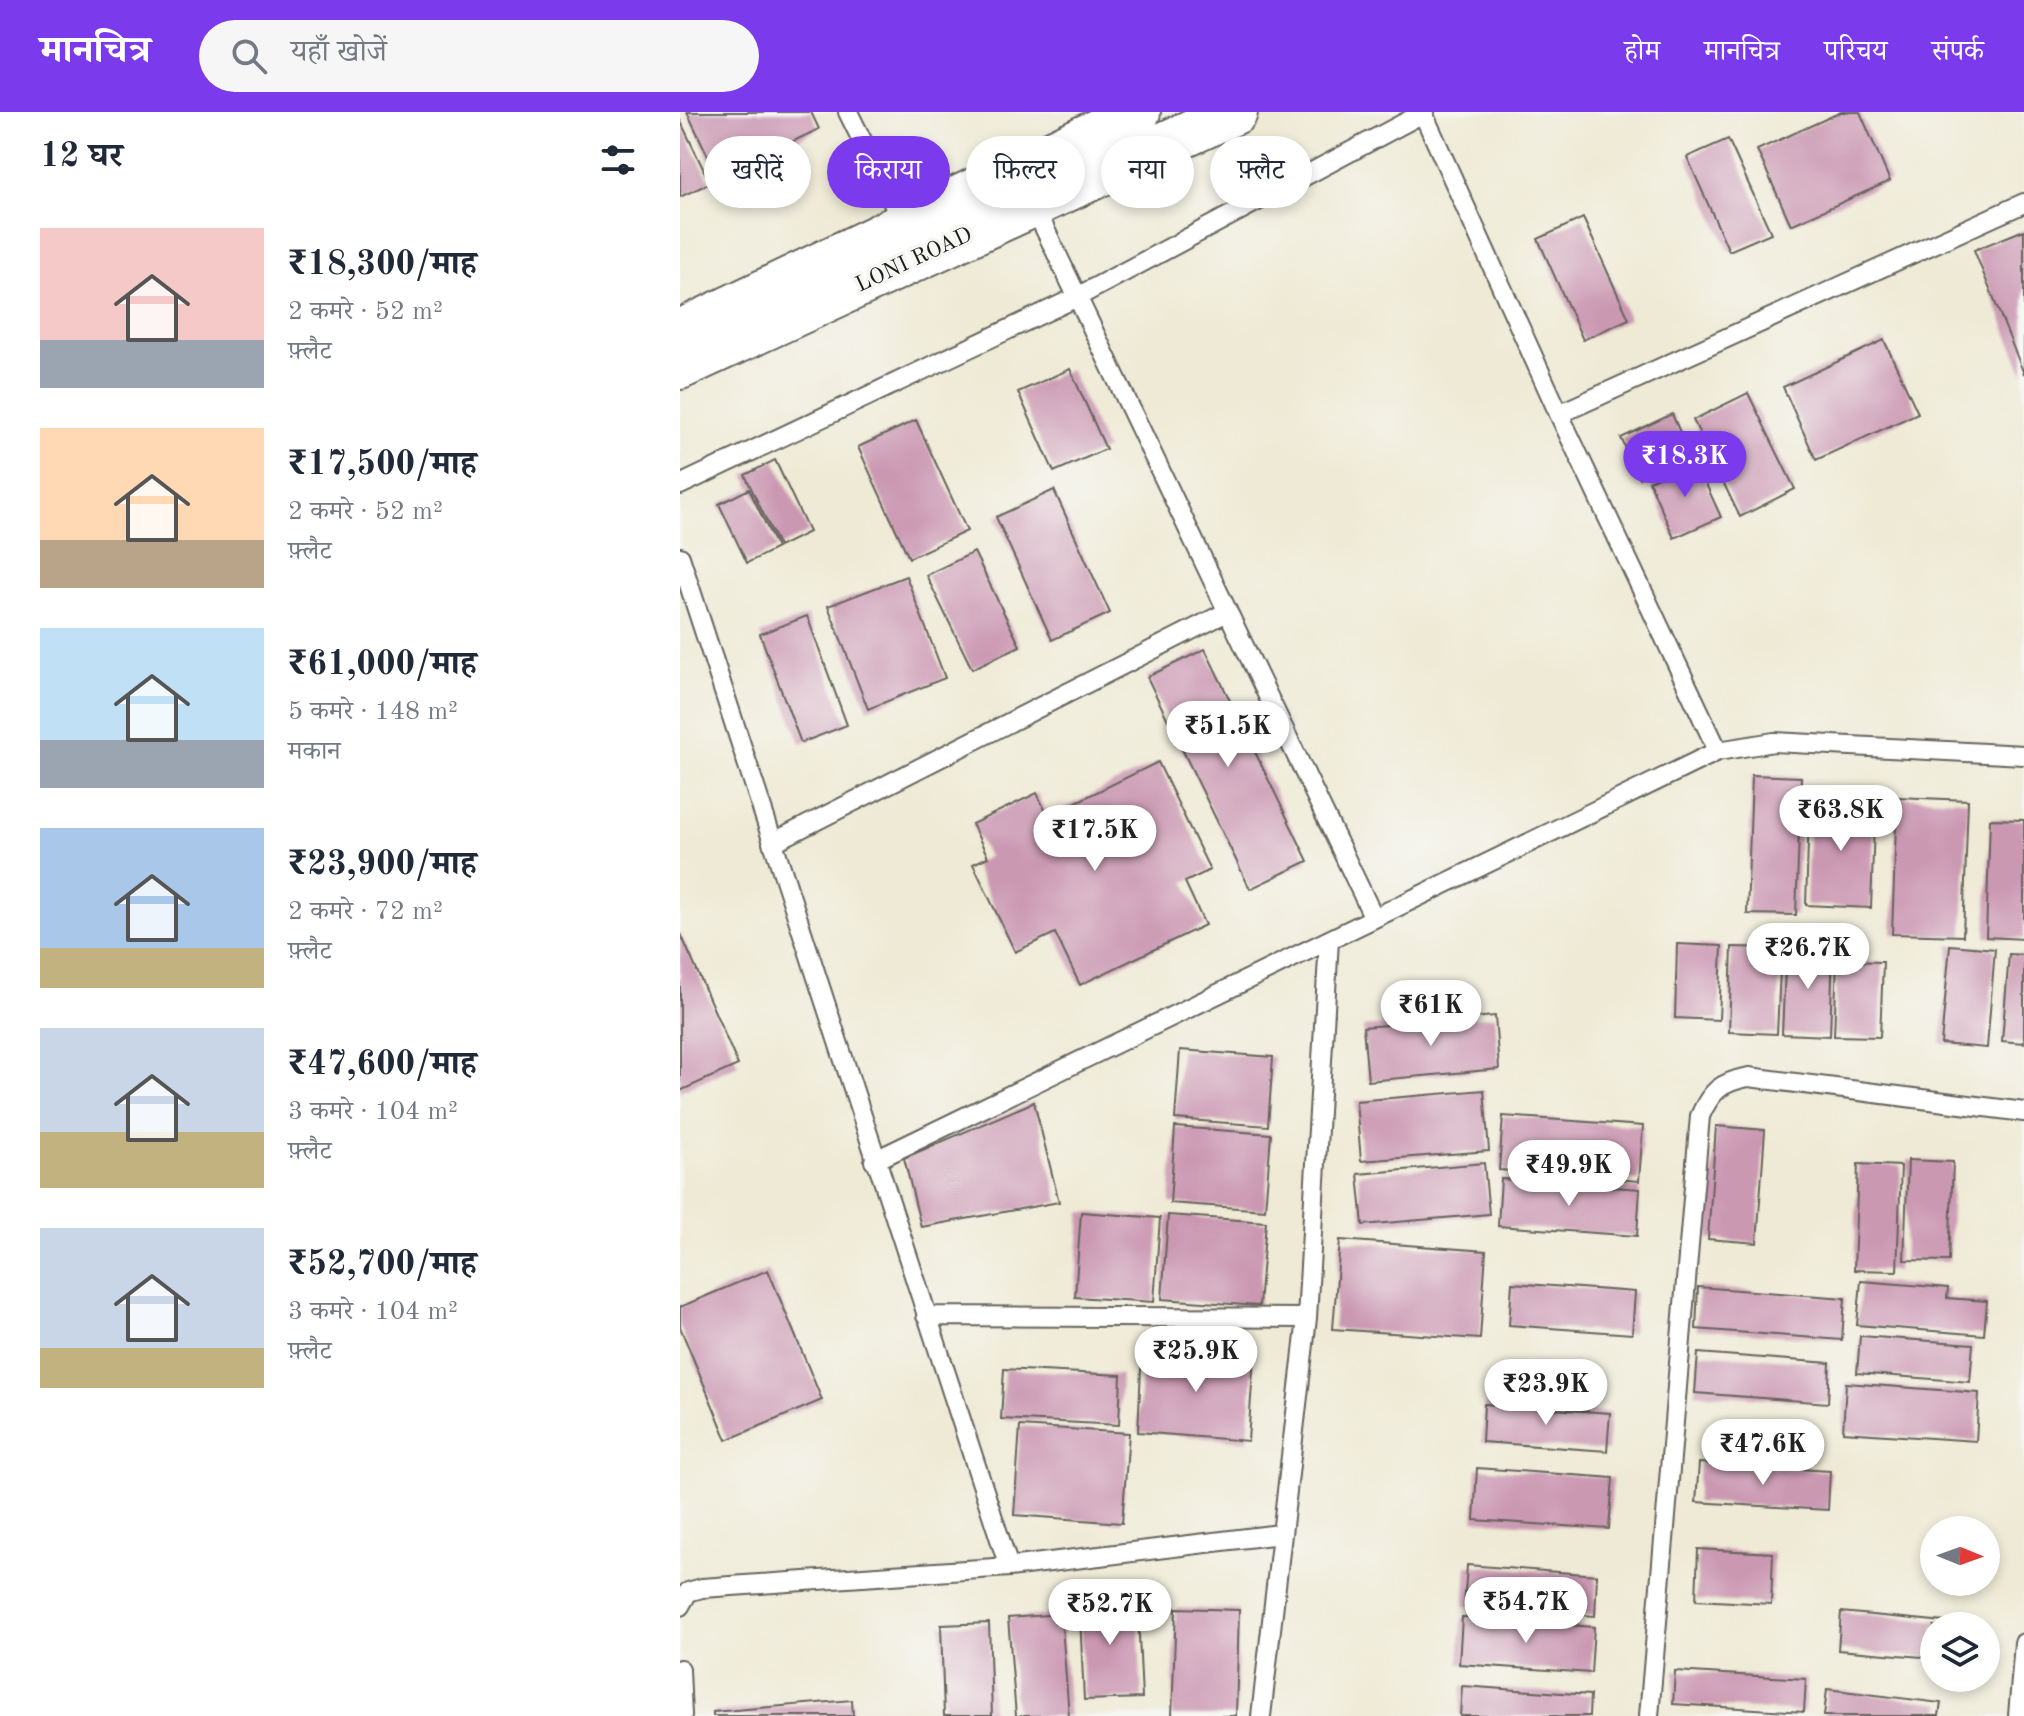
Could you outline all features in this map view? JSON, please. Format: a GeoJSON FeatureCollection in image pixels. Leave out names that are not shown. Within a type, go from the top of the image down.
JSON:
{"type":"FeatureCollection","features":[{"type":"Feature","properties":{"kind":"street","name":"LONI ROAD"},"geometry":{"type":"LineString","coordinates":[[1085,148],[1138,112]]}},
{"type":"Feature","properties":{"kind":"street","name":"LONI ROAD"},"geometry":{"type":"LineString","coordinates":[[1085,167],[1235,112]]}},
{"type":"Feature","properties":{"kind":"street","name":"LONI ROAD"},"geometry":{"type":"LineString","coordinates":[[680,332],[900,229],[966,208]]}},
{"type":"Feature","properties":{"kind":"street","name":"LONI ROAD"},"geometry":{"type":"LineString","coordinates":[[680,367],[987,208]]}},
{"type":"Feature","properties":{"kind":"lane"},"geometry":{"type":"LineString","coordinates":[[848,112],[893,203],[900,229]]}},
{"type":"Feature","properties":{"kind":"lane"},"geometry":{"type":"LineString","coordinates":[[680,485],[1077,297],[1424,112],[1559,414],[1718,751]]}},
{"type":"Feature","properties":{"kind":"lane"},"geometry":{"type":"LineString","coordinates":[[1559,414],[2024,203]]}},
{"type":"Feature","properties":{"kind":"lane"},"geometry":{"type":"LineString","coordinates":[[1035,208],[1374,918]]}},
{"type":"Feature","properties":{"kind":"lane"},"geometry":{"type":"LineString","coordinates":[[680,557],[874,1161],[1009,1567]]}},
{"type":"Feature","properties":{"kind":"lane"},"geometry":{"type":"LineString","coordinates":[[772,843],[1227,612]]}},
{"type":"Feature","properties":{"kind":"lane"},"geometry":{"type":"LineString","coordinates":[[874,1161],[1718,751],[1774,742],[2024,755]]}},
{"type":"Feature","properties":{"kind":"lane"},"geometry":{"type":"LineString","coordinates":[[1261,1716],[1307,1318],[1329,940]]}},
{"type":"Feature","properties":{"kind":"lane"},"geometry":{"type":"LineString","coordinates":[[1649,1716],[1700,1116],[1711,1093],[1729,1081],[1749,1077],[2024,1112]]}},
{"type":"Feature","properties":{"kind":"lane"},"geometry":{"type":"LineString","coordinates":[[926,1316],[1307,1318]]}},
{"type":"Feature","properties":{"kind":"lane"},"geometry":{"type":"LineString","coordinates":[[680,1606],[688,1592],[702,1588],[1009,1567],[1280,1534]]}},
{"type":"Feature","properties":{"kind":"lane"},"geometry":{"type":"LineString","coordinates":[[2018,1716],[2024,1643]]}},
{"type":"Feature","properties":{"kind":"lane"},"geometry":{"type":"LineString","coordinates":[[680,1669],[682,1716]]}},
{"type":"Feature","properties":{"kind":"building"},"geometry":{"type":"Polygon","coordinates":[[[687,112],[811,112],[819,129],[804,136],[704,136],[704,148],[687,112]]]}},
{"type":"Feature","properties":{"kind":"building"},"geometry":{"type":"Polygon","coordinates":[[[1841,112],[1860,112],[1890,181],[1791,225],[1757,150],[1841,112]]]}},
{"type":"Feature","properties":{"kind":"building"},"geometry":{"type":"Polygon","coordinates":[[[680,120],[704,170],[704,186],[680,197],[680,120]]]}},
{"type":"Feature","properties":{"kind":"building"},"geometry":{"type":"Polygon","coordinates":[[[1728,139],[1771,233],[1729,251],[1687,157],[1728,139]]]}},
{"type":"Feature","properties":{"kind":"building"},"geometry":{"type":"Polygon","coordinates":[[[1583,218],[1629,319],[1583,340],[1538,239],[1583,218]]]}},
{"type":"Feature","properties":{"kind":"building"},"geometry":{"type":"Polygon","coordinates":[[[2024,230],[2024,374],[1974,250],[2024,230]]]}},
{"type":"Feature","properties":{"kind":"building"},"geometry":{"type":"Polygon","coordinates":[[[1884,340],[1918,413],[1816,460],[1783,387],[1884,340]]]}},
{"type":"Feature","properties":{"kind":"building"},"geometry":{"type":"Polygon","coordinates":[[[1070,369],[1106,449],[1054,472],[1018,392],[1070,369]]]}},
{"type":"Feature","properties":{"kind":"building"},"geometry":{"type":"Polygon","coordinates":[[[1748,393],[1795,489],[1740,517],[1693,420],[1748,393]]]}},
{"type":"Feature","properties":{"kind":"building"},"geometry":{"type":"Polygon","coordinates":[[[1672,414],[1690,455],[1639,478],[1621,438],[1672,414]]]}},
{"type":"Feature","properties":{"kind":"building"},"geometry":{"type":"Polygon","coordinates":[[[916,420],[967,531],[909,558],[858,447],[916,420]]]}},
{"type":"Feature","properties":{"kind":"building"},"geometry":{"type":"Polygon","coordinates":[[[775,460],[809,532],[779,547],[745,475],[775,460]]]}},
{"type":"Feature","properties":{"kind":"building"},"geometry":{"type":"Polygon","coordinates":[[[1695,460],[1721,517],[1674,538],[1649,481],[1695,460]]]}},
{"type":"Feature","properties":{"kind":"building"},"geometry":{"type":"Polygon","coordinates":[[[749,489],[777,548],[747,563],[719,504],[749,489]]]}},
{"type":"Feature","properties":{"kind":"building"},"geometry":{"type":"Polygon","coordinates":[[[1054,490],[1110,613],[1052,640],[996,517],[1054,490]]]}},
{"type":"Feature","properties":{"kind":"building"},"geometry":{"type":"Polygon","coordinates":[[[974,552],[1020,646],[972,669],[926,575],[974,552]]]}},
{"type":"Feature","properties":{"kind":"building"},"geometry":{"type":"Polygon","coordinates":[[[906,576],[945,678],[868,709],[828,606],[906,576]]]}},
{"type":"Feature","properties":{"kind":"building"},"geometry":{"type":"Polygon","coordinates":[[[807,616],[847,725],[801,743],[760,634],[807,616]]]}},
{"type":"Feature","properties":{"kind":"building"},"geometry":{"type":"Polygon","coordinates":[[[1205,649],[1308,861],[1250,889],[1147,677],[1205,649]]]}},
{"type":"Feature","properties":{"kind":"building"},"geometry":{"type":"Polygon","coordinates":[[[1158,762],[1210,870],[1185,882],[1205,925],[1080,985],[1055,933],[1015,952],[973,864],[988,857],[972,824],[1037,793],[1048,816],[1158,762]]]}},
{"type":"Feature","properties":{"kind":"building"},"geometry":{"type":"Polygon","coordinates":[[[1752,775],[1801,777],[1796,915],[1747,914],[1752,775]]]}},
{"type":"Feature","properties":{"kind":"building"},"geometry":{"type":"Polygon","coordinates":[[[1826,795],[1875,797],[1871,908],[1806,905],[1809,812],[1825,813],[1826,795]]]}},
{"type":"Feature","properties":{"kind":"building"},"geometry":{"type":"Polygon","coordinates":[[[1897,797],[1968,800],[1963,936],[1892,934],[1897,797]]]}},
{"type":"Feature","properties":{"kind":"building"},"geometry":{"type":"Polygon","coordinates":[[[1990,819],[2024,820],[2024,939],[1986,937],[1990,819]]]}},
{"type":"Feature","properties":{"kind":"building"},"geometry":{"type":"Polygon","coordinates":[[[680,932],[738,1065],[680,1091],[680,932]]]}},
{"type":"Feature","properties":{"kind":"building"},"geometry":{"type":"Polygon","coordinates":[[[1677,944],[1722,946],[1719,1020],[1675,1018],[1677,944]]]}},
{"type":"Feature","properties":{"kind":"building"},"geometry":{"type":"Polygon","coordinates":[[[1950,945],[1995,949],[1987,1048],[1941,1044],[1950,945]]]}},
{"type":"Feature","properties":{"kind":"building"},"geometry":{"type":"Polygon","coordinates":[[[1786,946],[1833,947],[1830,1036],[1782,1034],[1786,946]]]}},
{"type":"Feature","properties":{"kind":"building"},"geometry":{"type":"Polygon","coordinates":[[[1732,947],[1781,948],[1777,1034],[1729,1032],[1732,947]]]}},
{"type":"Feature","properties":{"kind":"building"},"geometry":{"type":"Polygon","coordinates":[[[2009,954],[2024,955],[2024,1043],[2002,1041],[2009,954]]]}},
{"type":"Feature","properties":{"kind":"building"},"geometry":{"type":"Polygon","coordinates":[[[1837,961],[1883,962],[1880,1037],[1834,1036],[1837,961]]]}},
{"type":"Feature","properties":{"kind":"building"},"geometry":{"type":"Polygon","coordinates":[[[1495,1016],[1499,1069],[1368,1081],[1363,1027],[1495,1016]]]}},
{"type":"Feature","properties":{"kind":"building"},"geometry":{"type":"Polygon","coordinates":[[[1180,1050],[1273,1057],[1268,1126],[1175,1119],[1180,1050]]]}},
{"type":"Feature","properties":{"kind":"building"},"geometry":{"type":"Polygon","coordinates":[[[1484,1090],[1489,1151],[1361,1161],[1356,1101],[1484,1090]]]}},
{"type":"Feature","properties":{"kind":"building"},"geometry":{"type":"Polygon","coordinates":[[[1034,1102],[1059,1202],[921,1227],[904,1158],[1034,1102]]]}},
{"type":"Feature","properties":{"kind":"building"},"geometry":{"type":"Polygon","coordinates":[[[1503,1116],[1643,1126],[1639,1181],[1499,1170],[1503,1116]]]}},
{"type":"Feature","properties":{"kind":"building"},"geometry":{"type":"Polygon","coordinates":[[[1716,1126],[1765,1130],[1757,1243],[1708,1239],[1716,1126]]]}},
{"type":"Feature","properties":{"kind":"building"},"geometry":{"type":"Polygon","coordinates":[[[1175,1127],[1271,1134],[1265,1210],[1170,1203],[1175,1127]]]}},
{"type":"Feature","properties":{"kind":"building"},"geometry":{"type":"Polygon","coordinates":[[[1908,1160],[1953,1162],[1949,1261],[1904,1260],[1908,1160]]]}},
{"type":"Feature","properties":{"kind":"building"},"geometry":{"type":"Polygon","coordinates":[[[1484,1163],[1489,1214],[1363,1225],[1358,1174],[1484,1163]]]}},
{"type":"Feature","properties":{"kind":"building"},"geometry":{"type":"Polygon","coordinates":[[[1858,1164],[1901,1166],[1897,1271],[1854,1270],[1858,1164]]]}},
{"type":"Feature","properties":{"kind":"building"},"geometry":{"type":"Polygon","coordinates":[[[1501,1179],[1640,1189],[1637,1236],[1498,1226],[1501,1179]]]}},
{"type":"Feature","properties":{"kind":"building"},"geometry":{"type":"Polygon","coordinates":[[[1081,1212],[1160,1218],[1154,1302],[1075,1297],[1081,1212]]]}},
{"type":"Feature","properties":{"kind":"building"},"geometry":{"type":"Polygon","coordinates":[[[1168,1215],[1266,1222],[1259,1306],[1162,1299],[1168,1215]]]}},
{"type":"Feature","properties":{"kind":"building"},"geometry":{"type":"Polygon","coordinates":[[[1340,1240],[1486,1251],[1480,1339],[1333,1329],[1340,1240]]]}},
{"type":"Feature","properties":{"kind":"building"},"geometry":{"type":"Polygon","coordinates":[[[768,1270],[822,1400],[727,1440],[680,1327],[680,1307],[768,1270]]]}},
{"type":"Feature","properties":{"kind":"building"},"geometry":{"type":"Polygon","coordinates":[[[1861,1281],[1948,1288],[1947,1298],[1987,1301],[1984,1335],[1857,1325],[1861,1281]]]}},
{"type":"Feature","properties":{"kind":"building"},"geometry":{"type":"Polygon","coordinates":[[[1512,1283],[1635,1292],[1632,1334],[1509,1325],[1512,1283]]]}},
{"type":"Feature","properties":{"kind":"building"},"geometry":{"type":"Polygon","coordinates":[[[1698,1287],[1845,1298],[1842,1340],[1696,1329],[1698,1287]]]}},
{"type":"Feature","properties":{"kind":"building"},"geometry":{"type":"Polygon","coordinates":[[[1860,1336],[1973,1344],[1970,1382],[1857,1373],[1860,1336]]]}},
{"type":"Feature","properties":{"kind":"building"},"geometry":{"type":"Polygon","coordinates":[[[1142,1347],[1254,1355],[1248,1441],[1138,1432],[1142,1347]]]}},
{"type":"Feature","properties":{"kind":"building"},"geometry":{"type":"Polygon","coordinates":[[[1698,1353],[1830,1363],[1828,1403],[1695,1393],[1698,1353]]]}},
{"type":"Feature","properties":{"kind":"building"},"geometry":{"type":"Polygon","coordinates":[[[1004,1369],[1121,1375],[1119,1425],[1001,1419],[1004,1369]]]}},
{"type":"Feature","properties":{"kind":"building"},"geometry":{"type":"Polygon","coordinates":[[[1846,1383],[1979,1393],[1976,1441],[1843,1432],[1846,1383]]]}},
{"type":"Feature","properties":{"kind":"building"},"geometry":{"type":"Polygon","coordinates":[[[1484,1404],[1610,1413],[1607,1451],[1482,1442],[1484,1404]]]}},
{"type":"Feature","properties":{"kind":"building"},"geometry":{"type":"Polygon","coordinates":[[[1020,1426],[1129,1433],[1122,1523],[1014,1515],[1020,1426]]]}},
{"type":"Feature","properties":{"kind":"building"},"geometry":{"type":"Polygon","coordinates":[[[1699,1463],[1830,1471],[1828,1510],[1696,1502],[1699,1463]]]}},
{"type":"Feature","properties":{"kind":"building"},"geometry":{"type":"Polygon","coordinates":[[[1477,1468],[1613,1478],[1609,1529],[1474,1520],[1477,1468]]]}},
{"type":"Feature","properties":{"kind":"building"},"geometry":{"type":"Polygon","coordinates":[[[1698,1549],[1773,1553],[1771,1604],[1696,1600],[1698,1549]]]}},
{"type":"Feature","properties":{"kind":"building"},"geometry":{"type":"Polygon","coordinates":[[[1467,1565],[1597,1575],[1595,1616],[1464,1607],[1467,1565]]]}},
{"type":"Feature","properties":{"kind":"building"},"geometry":{"type":"Polygon","coordinates":[[[1137,1594],[1142,1698],[1084,1700],[1079,1596],[1137,1594]]]}},
{"type":"Feature","properties":{"kind":"building"},"geometry":{"type":"Polygon","coordinates":[[[1176,1608],[1239,1610],[1236,1716],[1172,1716],[1176,1608]]]}},
{"type":"Feature","properties":{"kind":"building"},"geometry":{"type":"Polygon","coordinates":[[[1841,1612],[1920,1620],[1920,1657],[1838,1650],[1841,1612]]]}},
{"type":"Feature","properties":{"kind":"building"},"geometry":{"type":"Polygon","coordinates":[[[1061,1614],[1069,1716],[1016,1716],[1008,1618],[1061,1614]]]}},
{"type":"Feature","properties":{"kind":"building"},"geometry":{"type":"Polygon","coordinates":[[[1462,1617],[1594,1627],[1591,1673],[1459,1664],[1462,1617]]]}},
{"type":"Feature","properties":{"kind":"building"},"geometry":{"type":"Polygon","coordinates":[[[989,1623],[992,1716],[944,1716],[941,1625],[989,1623]]]}},
{"type":"Feature","properties":{"kind":"building"},"geometry":{"type":"Polygon","coordinates":[[[1675,1671],[1806,1679],[1804,1712],[1673,1704],[1675,1671]]]}},
{"type":"Feature","properties":{"kind":"building"},"geometry":{"type":"Polygon","coordinates":[[[1462,1686],[1590,1695],[1589,1716],[1460,1716],[1462,1686]]]}},
{"type":"Feature","properties":{"kind":"building"},"geometry":{"type":"Polygon","coordinates":[[[1827,1689],[1941,1703],[1939,1716],[1824,1716],[1827,1689]]]}},
{"type":"Feature","properties":{"kind":"building"},"geometry":{"type":"Polygon","coordinates":[[[852,1700],[853,1716],[713,1716],[713,1712],[852,1700]]]}}]}
